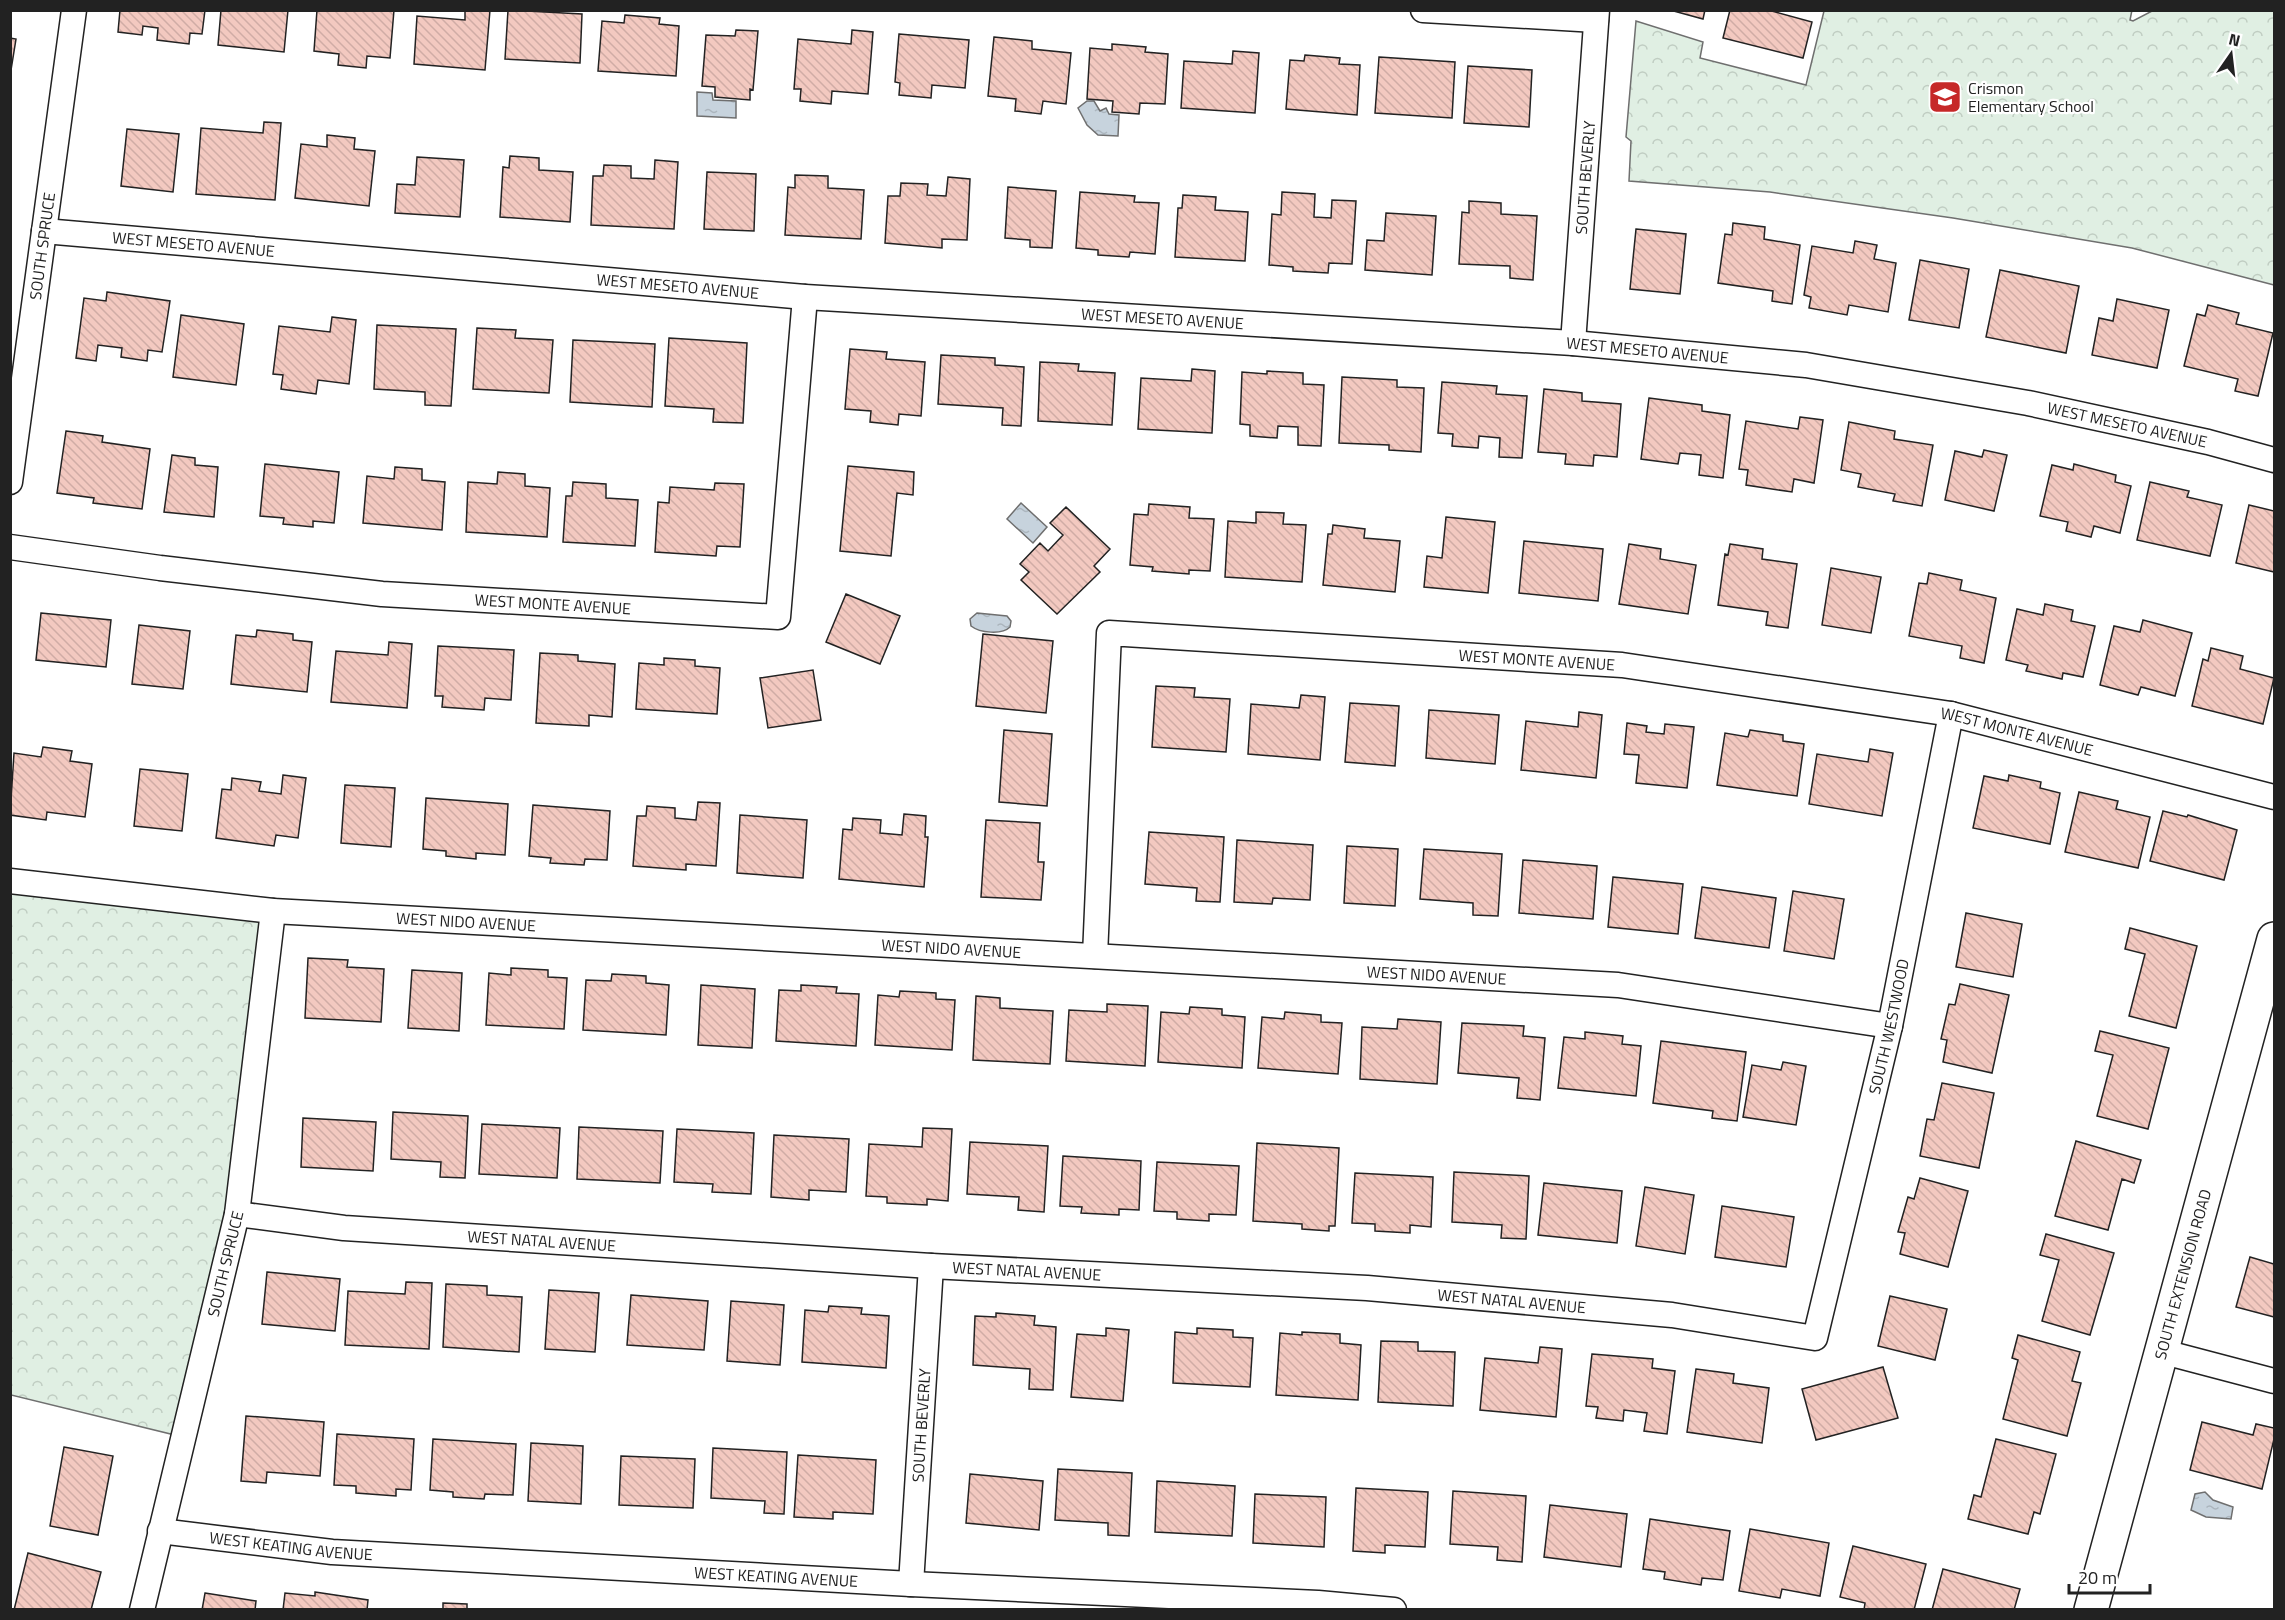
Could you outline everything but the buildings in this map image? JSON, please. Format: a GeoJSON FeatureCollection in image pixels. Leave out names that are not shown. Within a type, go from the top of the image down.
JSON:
{"type":"FeatureCollection","features":[{"type":"Feature","properties":{"kind":"street","name":"SOUTH SPRUCE"},"geometry":{"type":"LineString","coordinates":[[10,482],[17,364],[44,231],[74,10]]}},
{"type":"Feature","properties":{"kind":"street"},"geometry":{"type":"LineString","coordinates":[[1423,10],[1597,15]]}},
{"type":"Feature","properties":{"kind":"street","name":"SOUTH BEVERLY"},"geometry":{"type":"LineString","coordinates":[[1573,343],[1597,15]]}},
{"type":"Feature","properties":{"kind":"street","name":"WEST MESETO AVENUE"},"geometry":{"type":"LineString","coordinates":[[44,231],[805,297],[1573,343],[1806,364],[2028,404],[2208,442],[2274,459]]}},
{"type":"Feature","properties":{"kind":"street","name":"WEST MONTE AVENUE"},"geometry":{"type":"LineString","coordinates":[[10,547],[160,568],[382,594],[778,617],[805,297]]}},
{"type":"Feature","properties":{"kind":"street","name":"WEST MONTE AVENUE"},"geometry":{"type":"LineString","coordinates":[[1095,956],[1109,633],[1622,665],[1951,714],[2274,797]]}},
{"type":"Feature","properties":{"kind":"street","name":"SOUTH WESTWOOD"},"geometry":{"type":"LineString","coordinates":[[1815,1338],[1890,1026],[1951,714]]}},
{"type":"Feature","properties":{"kind":"street","name":"WEST NIDO AVENUE"},"geometry":{"type":"LineString","coordinates":[[10,881],[273,911],[1618,985],[1890,1026]]}},
{"type":"Feature","properties":{"kind":"street","name":"SOUTH SPRUCE"},"geometry":{"type":"LineString","coordinates":[[142,1610],[237,1214],[273,911]]}},
{"type":"Feature","properties":{"kind":"street","name":"SOUTH EXTENSION ROAD"},"geometry":{"type":"LineString","coordinates":[[2091,1610],[2160,1351],[2268,988],[2274,939]]}},
{"type":"Feature","properties":{"kind":"street","name":"WEST NATAL AVENUE"},"geometry":{"type":"LineString","coordinates":[[237,1214],[344,1228],[931,1266],[1378,1289],[1672,1315],[1815,1338]]}},
{"type":"Feature","properties":{"kind":"street","name":"SOUTH BEVERLY"},"geometry":{"type":"LineString","coordinates":[[911,1584],[931,1266]]}},
{"type":"Feature","properties":{"kind":"street"},"geometry":{"type":"LineString","coordinates":[[2160,1351],[2274,1381]]}},
{"type":"Feature","properties":{"kind":"street","name":"WEST KEATING AVENUE"},"geometry":{"type":"LineString","coordinates":[[160,1531],[332,1552],[911,1584],[1318,1603],[1394,1610]]}},
{"type":"Feature","properties":{"kind":"green space","name":"Crismon Elementary School"},"geometry":{"type":"Polygon","coordinates":[[[2132,10],[2130,20],[2133,21],[2152,11],[2274,11],[2274,285],[2132,248],[1953,218],[1770,192],[1629,181],[1631,141],[1626,137],[1636,21],[1703,42],[1700,58],[1806,85],[1824,11],[2132,10]]]}},
{"type":"Feature","properties":{"kind":"green space"},"geometry":{"type":"Polygon","coordinates":[[[11,881],[273,911],[237,1214],[183,1437],[11,1395],[11,881]]]}},
{"type":"Feature","properties":{"kind":"water"},"geometry":{"type":"Polygon","coordinates":[[[697,92],[712,93],[713,100],[736,101],[736,118],[697,116],[697,92]]]}},
{"type":"Feature","properties":{"kind":"water"},"geometry":{"type":"Polygon","coordinates":[[[1087,101],[1094,101],[1100,111],[1106,108],[1109,114],[1119,115],[1118,136],[1098,135],[1087,125],[1078,108],[1087,101]]]}},
{"type":"Feature","properties":{"kind":"water"},"geometry":{"type":"Polygon","coordinates":[[[1021,503],[1047,527],[1033,543],[1007,519],[1021,503]]]}},
{"type":"Feature","properties":{"kind":"water"},"geometry":{"type":"Polygon","coordinates":[[[977,613],[1007,616],[1011,621],[1010,627],[997,632],[985,632],[975,628],[971,626],[970,619],[977,613]]]}},
{"type":"Feature","properties":{"kind":"water"},"geometry":{"type":"Polygon","coordinates":[[[2205,1492],[2213,1500],[2233,1507],[2231,1519],[2206,1517],[2191,1510],[2195,1494],[2205,1492]]]}},
{"type":"Feature","properties":{"kind":"place","name":"Crismon Elementary School"},"geometry":{"type":"Point","coordinates":[1945,97]}}]}
